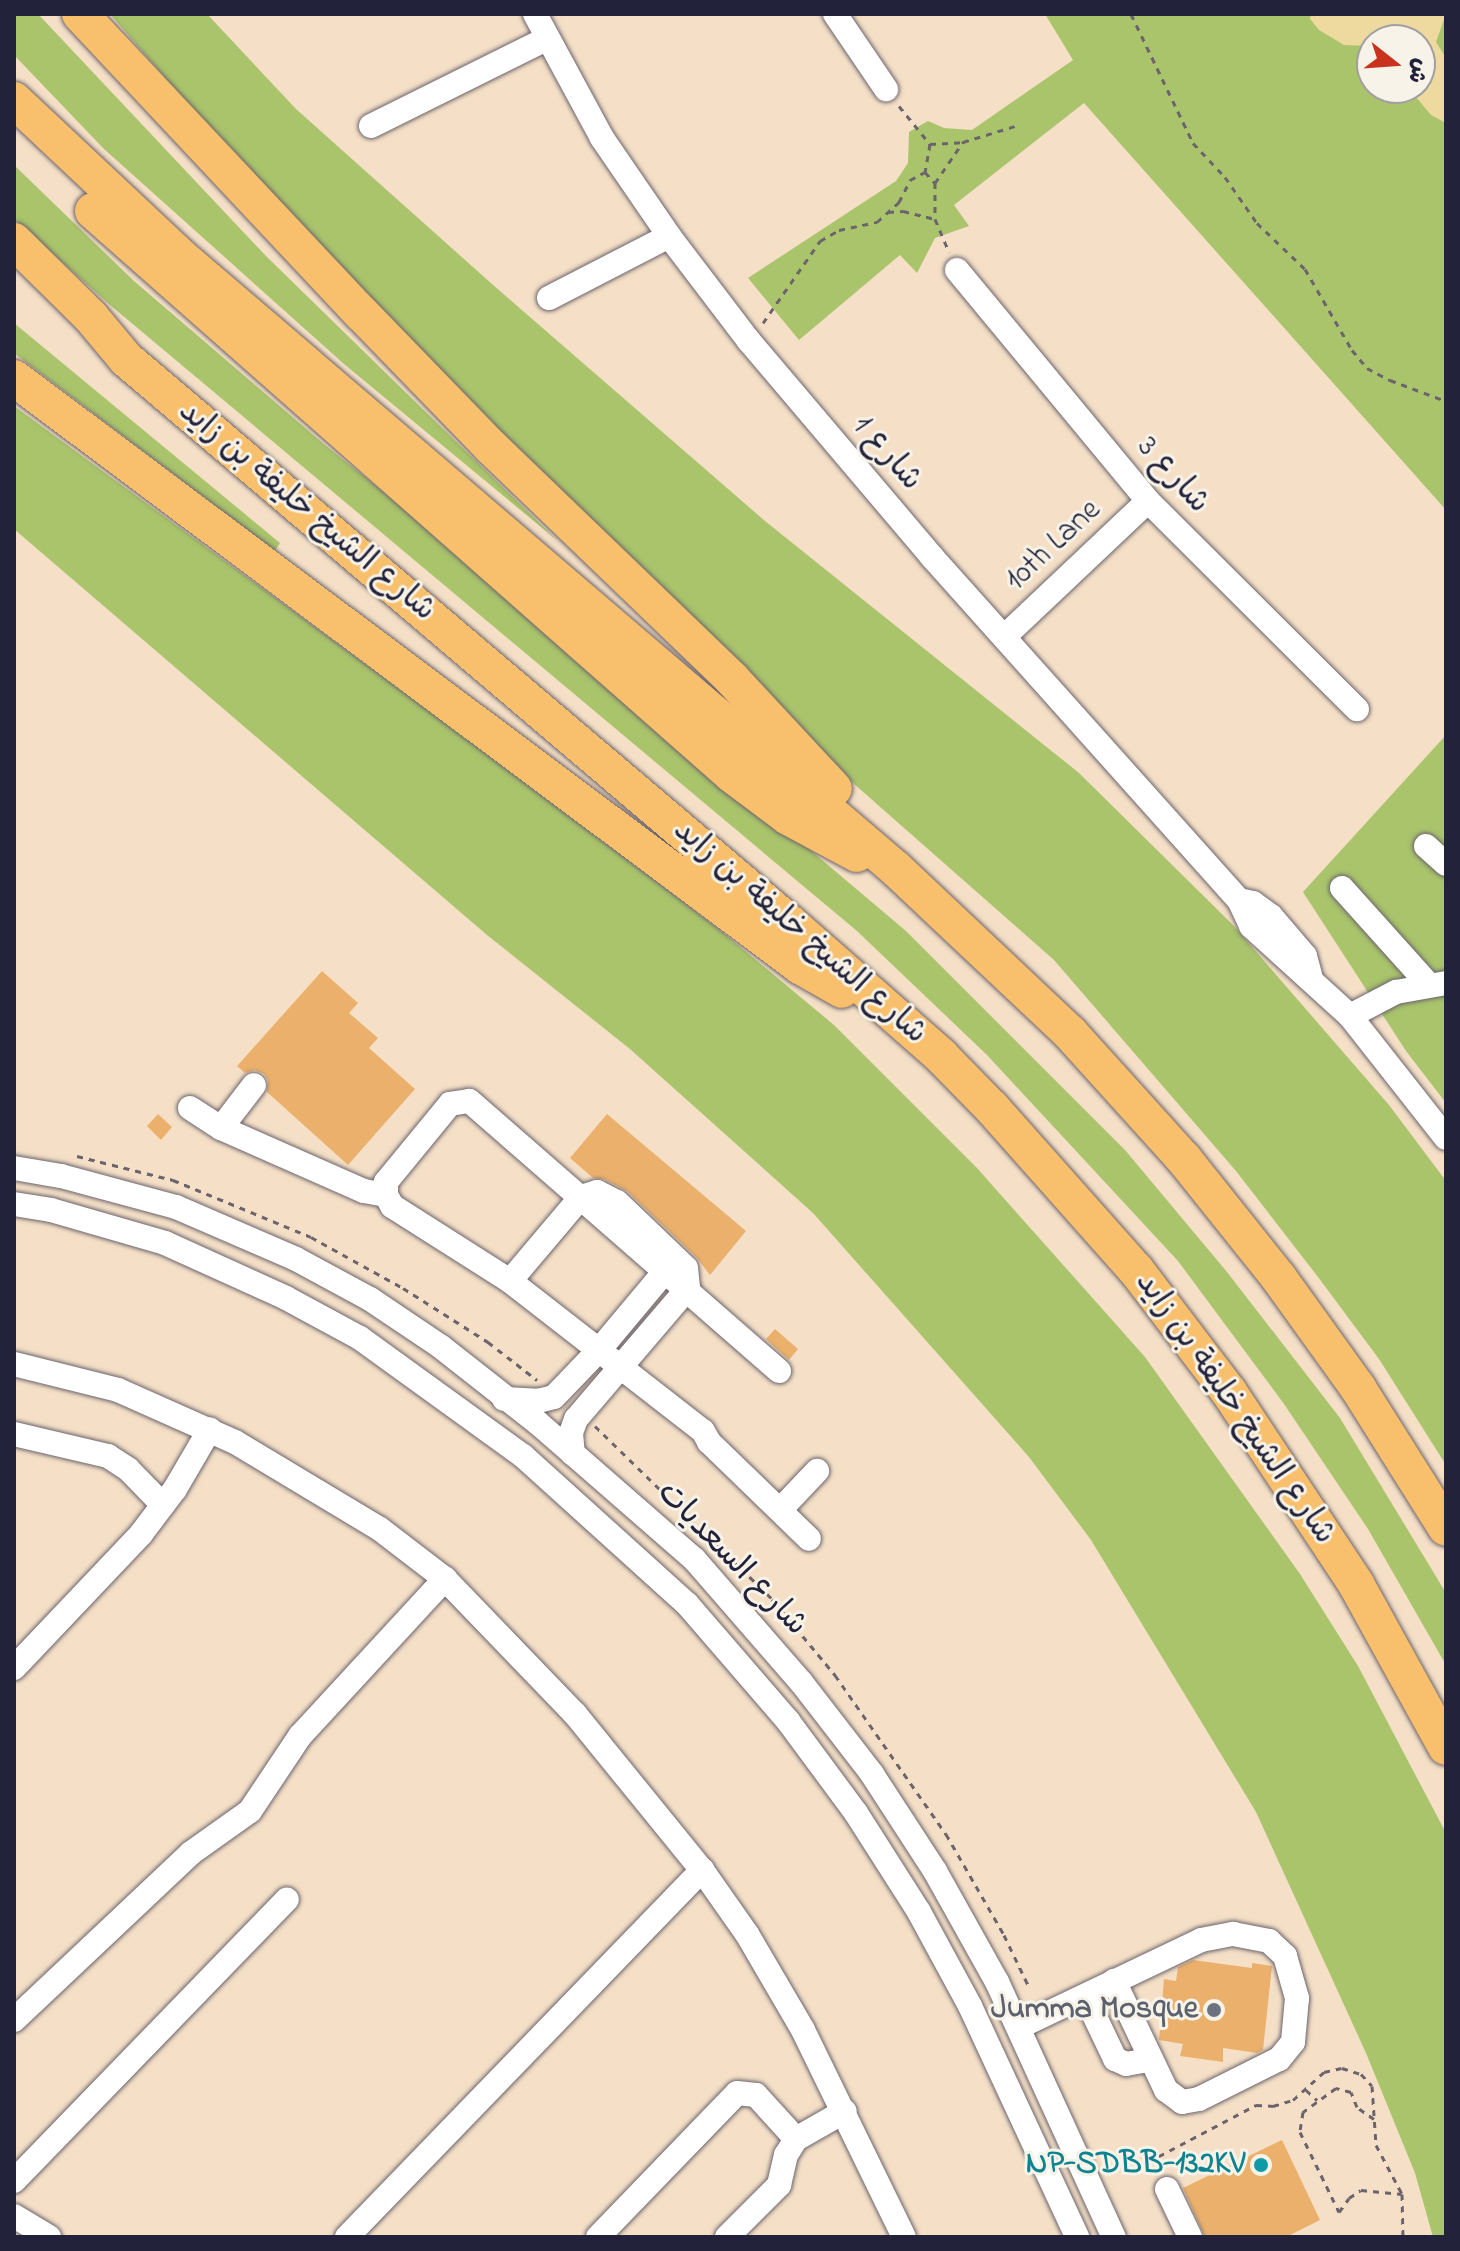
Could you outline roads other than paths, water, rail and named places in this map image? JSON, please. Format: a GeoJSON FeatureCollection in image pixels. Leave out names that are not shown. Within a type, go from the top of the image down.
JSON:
{"type":"FeatureCollection","features":[{"type":"Feature","properties":{"kind":"highway"},"geometry":{"type":"LineString","coordinates":[[80,14],[271,220],[481,436],[731,678],[856,814],[896,869]]}},
{"type":"Feature","properties":{"kind":"highway"},"geometry":{"type":"LineString","coordinates":[[14,100],[181,257],[896,869],[1070,1033],[1184,1159],[1319,1332],[1446,1528]]}},
{"type":"Feature","properties":{"kind":"highway"},"geometry":{"type":"LineString","coordinates":[[14,133],[145,260],[479,549],[731,774],[819,835],[896,869]]}},
{"type":"Feature","properties":{"kind":"highway","name":"شارع الشيخ خليفة بن زايد"},"geometry":{"type":"LineString","coordinates":[[14,241],[91,317],[126,359],[887,1007],[941,1056],[1041,1160],[1183,1330],[1273,1455],[1323,1532],[1446,1747]]}},
{"type":"Feature","properties":{"kind":"highway"},"geometry":{"type":"LineString","coordinates":[[14,275],[126,359]]}},
{"type":"Feature","properties":{"kind":"highway"},"geometry":{"type":"LineString","coordinates":[[14,378],[800,966],[848,992],[887,1007]]}},
{"type":"Feature","properties":{"kind":"street","name":"شارع 1"},"geometry":{"type":"LineString","coordinates":[[535,14],[602,138],[669,236],[749,341],[1004,637],[1239,900],[1251,926],[1294,968],[1310,976],[1350,1016],[1446,1138]]}},
{"type":"Feature","properties":{"kind":"street"},"geometry":{"type":"LineString","coordinates":[[835,14],[886,89]]}},
{"type":"Feature","properties":{"kind":"street"},"geometry":{"type":"LineString","coordinates":[[371,126],[546,39]]}},
{"type":"Feature","properties":{"kind":"street"},"geometry":{"type":"LineString","coordinates":[[549,298],[669,236]]}},
{"type":"Feature","properties":{"kind":"street","name":"شارع 3"},"geometry":{"type":"LineString","coordinates":[[957,270],[1148,501],[1357,709]]}},
{"type":"Feature","properties":{"kind":"street","name":"10th Lane"},"geometry":{"type":"LineString","coordinates":[[1004,637],[1148,501]]}},
{"type":"Feature","properties":{"kind":"street"},"geometry":{"type":"LineString","coordinates":[[1426,846],[1446,864]]}},
{"type":"Feature","properties":{"kind":"street"},"geometry":{"type":"LineString","coordinates":[[1342,888],[1437,983]]}},
{"type":"Feature","properties":{"kind":"street"},"geometry":{"type":"LineString","coordinates":[[1350,1016],[1396,992],[1437,983]]}},
{"type":"Feature","properties":{"kind":"street"},"geometry":{"type":"LineString","coordinates":[[221,1128],[254,1085]]}},
{"type":"Feature","properties":{"kind":"street"},"geometry":{"type":"LineString","coordinates":[[386,1195],[390,1176],[446,1108],[461,1100],[475,1106],[688,1288],[773,1366]]}},
{"type":"Feature","properties":{"kind":"street"},"geometry":{"type":"LineString","coordinates":[[190,1108],[221,1128],[364,1191],[386,1195],[397,1209],[510,1281],[703,1431],[709,1442],[809,1539]]}},
{"type":"Feature","properties":{"kind":"street","name":"شارع السعديات"},"geometry":{"type":"LineString","coordinates":[[14,1168],[61,1176],[176,1207],[296,1259],[370,1299],[440,1346],[573,1454],[694,1559],[801,1682],[872,1774],[935,1871],[1019,2027],[1114,2237]]}},
{"type":"Feature","properties":{"kind":"street"},"geometry":{"type":"LineString","coordinates":[[510,1281],[581,1197],[597,1192],[617,1202],[683,1262],[688,1288]]}},
{"type":"Feature","properties":{"kind":"street","name":"شارع السعديات"},"geometry":{"type":"LineString","coordinates":[[14,1204],[51,1210],[165,1243],[286,1298],[360,1338],[523,1456],[687,1604],[788,1721],[856,1813],[919,1912],[970,2006],[1077,2237]]}},
{"type":"Feature","properties":{"kind":"street"},"geometry":{"type":"LineString","coordinates":[[504,1399],[538,1401],[554,1397],[600,1349],[666,1270]]}},
{"type":"Feature","properties":{"kind":"street"},"geometry":{"type":"LineString","coordinates":[[573,1454],[571,1433],[576,1419],[688,1288]]}},
{"type":"Feature","properties":{"kind":"street"},"geometry":{"type":"LineString","coordinates":[[14,1364],[118,1390],[210,1429],[357,1513],[403,1544],[445,1579],[575,1714],[702,1870],[779,1989],[845,2111],[904,2237]]}},
{"type":"Feature","properties":{"kind":"street"},"geometry":{"type":"LineString","coordinates":[[14,1668],[122,1555],[163,1505],[210,1429]]}},
{"type":"Feature","properties":{"kind":"street"},"geometry":{"type":"LineString","coordinates":[[14,1434],[108,1456],[128,1469],[163,1505]]}},
{"type":"Feature","properties":{"kind":"street"},"geometry":{"type":"LineString","coordinates":[[780,1510],[817,1471]]}},
{"type":"Feature","properties":{"kind":"street"},"geometry":{"type":"LineString","coordinates":[[14,2020],[191,1853],[250,1811],[300,1736],[445,1579]]}},
{"type":"Feature","properties":{"kind":"street"},"geometry":{"type":"LineString","coordinates":[[347,2237],[702,1870]]}},
{"type":"Feature","properties":{"kind":"street"},"geometry":{"type":"LineString","coordinates":[[14,2181],[287,1899]]}},
{"type":"Feature","properties":{"kind":"street"},"geometry":{"type":"LineString","coordinates":[[1019,2027],[1114,1981],[1201,1940],[1222,1934],[1269,1941],[1285,1956],[1295,1982],[1297,2006],[1293,2042],[1279,2059],[1190,2102],[1174,2098],[1149,2060],[1114,1981]]}},
{"type":"Feature","properties":{"kind":"street"},"geometry":{"type":"LineString","coordinates":[[1085,1996],[1115,2059],[1126,2064],[1149,2060]]}},
{"type":"Feature","properties":{"kind":"street"},"geometry":{"type":"LineString","coordinates":[[598,2237],[731,2096],[744,2091],[756,2095],[796,2139]]}},
{"type":"Feature","properties":{"kind":"street"},"geometry":{"type":"LineString","coordinates":[[727,2237],[779,2185],[786,2155],[796,2139],[845,2111]]}},
{"type":"Feature","properties":{"kind":"street"},"geometry":{"type":"LineString","coordinates":[[1167,2189],[1190,2237]]}},
{"type":"Feature","properties":{"kind":"street"},"geometry":{"type":"LineString","coordinates":[[14,2216],[49,2237]]}},
{"type":"Feature","properties":{"kind":"place","name":"Jumma Mosque"},"geometry":{"type":"Point","coordinates":[1214,2010]}},
{"type":"Feature","properties":{"kind":"place","name":"NP-SDBB-132KV"},"geometry":{"type":"Point","coordinates":[1261,2165]}}]}
